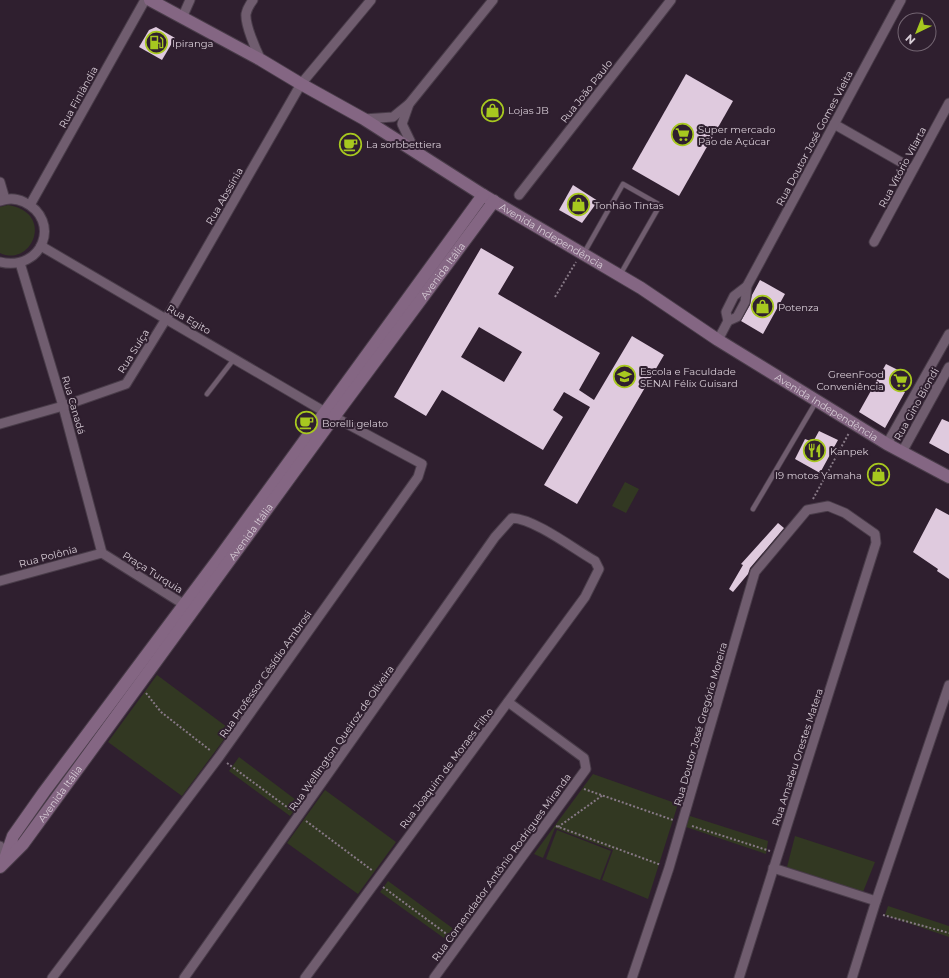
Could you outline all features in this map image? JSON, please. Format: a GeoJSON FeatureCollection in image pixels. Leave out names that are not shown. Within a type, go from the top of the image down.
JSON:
{"type":"FeatureCollection","features":[{"type":"Feature","properties":{"kind":"main road","name":"Avenida Independência"},"geometry":{"type":"LineString","coordinates":[[150,0],[261,60],[364,119],[483,195],[641,288],[718,340],[887,444],[949,477]]}},
{"type":"Feature","properties":{"kind":"main road","name":"Avenida Itália"},"geometry":{"type":"LineString","coordinates":[[329,414],[347,380],[483,195]]}},
{"type":"Feature","properties":{"kind":"main road","name":"Avenida Itália"},"geometry":{"type":"LineString","coordinates":[[2,864],[13,836],[44,792],[188,608],[329,414],[494,201]]}},
{"type":"Feature","properties":{"kind":"main road","name":"Avenida Itália"},"geometry":{"type":"LineString","coordinates":[[2,864],[23,844],[139,683],[188,608]]}},
{"type":"Feature","properties":{"kind":"street","name":"Rua Finlândia"},"geometry":{"type":"LineString","coordinates":[[30,205],[145,0]]}},
{"type":"Feature","properties":{"kind":"street"},"geometry":{"type":"LineString","coordinates":[[182,18],[190,0]]}},
{"type":"Feature","properties":{"kind":"street"},"geometry":{"type":"LineString","coordinates":[[253,0],[246,15],[252,43],[261,60]]}},
{"type":"Feature","properties":{"kind":"street","name":"Rua Abssínia"},"geometry":{"type":"LineString","coordinates":[[166,319],[301,84],[371,0]]}},
{"type":"Feature","properties":{"kind":"street"},"geometry":{"type":"LineString","coordinates":[[364,119],[393,117],[409,104],[492,0]]}},
{"type":"Feature","properties":{"kind":"street","name":"Rua João Paulo"},"geometry":{"type":"LineString","coordinates":[[519,195],[672,0]]}},
{"type":"Feature","properties":{"kind":"street","name":"Rua Doutor José Gomes Vieita"},"geometry":{"type":"LineString","coordinates":[[718,340],[728,321],[737,317],[745,302],[747,286],[901,0]]}},
{"type":"Feature","properties":{"kind":"street","name":"Rua Vitório Vilarta"},"geometry":{"type":"LineString","coordinates":[[874,242],[949,103]]}},
{"type":"Feature","properties":{"kind":"street"},"geometry":{"type":"LineString","coordinates":[[409,104],[402,124],[415,151]]}},
{"type":"Feature","properties":{"kind":"street"},"geometry":{"type":"LineString","coordinates":[[834,124],[913,169]]}},
{"type":"Feature","properties":{"kind":"street"},"geometry":{"type":"LineString","coordinates":[[0,182],[3,200],[20,200],[30,205],[38,213],[43,223],[44,238],[32,257],[20,263],[13,264],[0,262]]}},
{"type":"Feature","properties":{"kind":"street","name":"Rua Egito"},"geometry":{"type":"LineString","coordinates":[[40,246],[329,414]]}},
{"type":"Feature","properties":{"kind":"street","name":"Rua Canadá"},"geometry":{"type":"LineString","coordinates":[[20,263],[63,406],[102,554]]}},
{"type":"Feature","properties":{"kind":"street","name":"Rua Suíça"},"geometry":{"type":"LineString","coordinates":[[0,424],[63,406],[126,384],[166,319]]}},
{"type":"Feature","properties":{"kind":"street","name":"Rua Gino Biondi"},"geometry":{"type":"LineString","coordinates":[[887,444],[949,334]]}},
{"type":"Feature","properties":{"kind":"street","name":"Rua Gino Biondi"},"geometry":{"type":"LineString","coordinates":[[902,452],[949,367]]}},
{"type":"Feature","properties":{"kind":"street","name":"Rua Professor Césídio Ambrosi"},"geometry":{"type":"LineString","coordinates":[[52,978],[219,757],[418,477],[422,464],[329,414]]}},
{"type":"Feature","properties":{"kind":"street","name":"Rua Amadeu Orestes Matera"},"geometry":{"type":"LineString","coordinates":[[739,978],[876,543],[875,534],[845,513],[828,506],[807,510]]}},
{"type":"Feature","properties":{"kind":"street","name":"Rua Doutor José Gregório Moreira"},"geometry":{"type":"LineString","coordinates":[[632,978],[669,868],[755,572],[807,510]]}},
{"type":"Feature","properties":{"kind":"street","name":"Rua Wellington Queiroz de Oliveira"},"geometry":{"type":"LineString","coordinates":[[184,978],[495,538],[512,518],[520,518]]}},
{"type":"Feature","properties":{"kind":"street","name":"Rua Joaquim de Moraes Filho"},"geometry":{"type":"LineString","coordinates":[[306,978],[585,597],[599,569],[594,561],[538,526],[520,518]]}},
{"type":"Feature","properties":{"kind":"street","name":"Rua Polônia"},"geometry":{"type":"LineString","coordinates":[[0,581],[102,554]]}},
{"type":"Feature","properties":{"kind":"street","name":"Praça Turquia"},"geometry":{"type":"LineString","coordinates":[[102,554],[188,608]]}},
{"type":"Feature","properties":{"kind":"street"},"geometry":{"type":"LineString","coordinates":[[852,978],[876,901],[949,685]]}},
{"type":"Feature","properties":{"kind":"street","name":"Rua Comendador Antônio Rodrigues Miranda"},"geometry":{"type":"LineString","coordinates":[[434,978],[586,769],[584,758],[508,702]]}},
{"type":"Feature","properties":{"kind":"street"},"geometry":{"type":"LineString","coordinates":[[0,846],[2,864]]}},
{"type":"Feature","properties":{"kind":"street"},"geometry":{"type":"LineString","coordinates":[[773,868],[876,901]]}},
{"type":"Feature","properties":{"kind":"lane"},"geometry":{"type":"LineString","coordinates":[[582,253],[623,184],[660,205],[620,275]]}},
{"type":"Feature","properties":{"kind":"lane"},"geometry":{"type":"LineString","coordinates":[[207,394],[234,359]]}},
{"type":"Feature","properties":{"kind":"lane"},"geometry":{"type":"LineString","coordinates":[[922,380],[937,388]]}},
{"type":"Feature","properties":{"kind":"lane"},"geometry":{"type":"LineString","coordinates":[[752,509],[816,400]]}},
{"type":"Feature","properties":{"kind":"path"},"geometry":{"type":"LineString","coordinates":[[555,297],[582,253]]}},
{"type":"Feature","properties":{"kind":"path"},"geometry":{"type":"LineString","coordinates":[[807,510],[854,423]]}},
{"type":"Feature","properties":{"kind":"path"},"geometry":{"type":"LineString","coordinates":[[139,683],[160,712],[373,871],[375,882],[459,943]]}},
{"type":"Feature","properties":{"kind":"path"},"geometry":{"type":"LineString","coordinates":[[574,785],[682,823],[778,854]]}},
{"type":"Feature","properties":{"kind":"path"},"geometry":{"type":"LineString","coordinates":[[558,827],[603,795]]}},
{"type":"Feature","properties":{"kind":"path"},"geometry":{"type":"LineString","coordinates":[[547,822],[669,868]]}},
{"type":"Feature","properties":{"kind":"path"},"geometry":{"type":"LineString","coordinates":[[873,912],[949,933]]}},
{"type":"Feature","properties":{"kind":"green space"},"geometry":{"type":"Polygon","coordinates":[[[8,205],[23,210],[31,218],[35,228],[34,238],[29,247],[21,253],[11,256],[0,253],[0,207],[8,205]]]}},
{"type":"Feature","properties":{"kind":"green space"},"geometry":{"type":"Polygon","coordinates":[[[625,482],[639,489],[626,513],[612,506],[625,482]]]}},
{"type":"Feature","properties":{"kind":"green space"},"geometry":{"type":"Polygon","coordinates":[[[157,675],[231,730],[182,796],[108,742],[157,675]]]}},
{"type":"Feature","properties":{"kind":"green space"},"geometry":{"type":"Polygon","coordinates":[[[239,757],[300,803],[290,816],[229,771],[239,757]]]}},
{"type":"Feature","properties":{"kind":"green space"},"geometry":{"type":"Polygon","coordinates":[[[593,774],[678,804],[648,899],[602,880],[613,850],[555,828],[543,858],[534,854],[593,774]]]}},
{"type":"Feature","properties":{"kind":"green space"},"geometry":{"type":"Polygon","coordinates":[[[325,790],[396,842],[358,894],[287,843],[325,790]]]}},
{"type":"Feature","properties":{"kind":"green space"},"geometry":{"type":"Polygon","coordinates":[[[690,816],[768,841],[766,854],[686,827],[690,816]]]}},
{"type":"Feature","properties":{"kind":"green space"},"geometry":{"type":"Polygon","coordinates":[[[557,830],[611,851],[600,880],[546,859],[557,830]]]}},
{"type":"Feature","properties":{"kind":"green space"},"geometry":{"type":"Polygon","coordinates":[[[795,836],[875,862],[863,892],[787,867],[795,836]]]}},
{"type":"Feature","properties":{"kind":"green space"},"geometry":{"type":"Polygon","coordinates":[[[388,881],[455,930],[448,941],[380,892],[388,881]]]}},
{"type":"Feature","properties":{"kind":"green space"},"geometry":{"type":"Polygon","coordinates":[[[888,906],[949,926],[949,937],[885,915],[888,906]]]}},
{"type":"Feature","properties":{"kind":"building","name":"Ipiranga"},"geometry":{"type":"Polygon","coordinates":[[[156,27],[175,38],[162,60],[139,47],[149,30],[156,27]]]}},
{"type":"Feature","properties":{"kind":"building","name":"Super mercado Pão de Açúcar"},"geometry":{"type":"Polygon","coordinates":[[[686,74],[733,101],[679,196],[632,169],[686,74]]]}},
{"type":"Feature","properties":{"kind":"building","name":"Tonhão Tintas"},"geometry":{"type":"Polygon","coordinates":[[[573,185],[598,201],[582,223],[559,210],[573,185]]]}},
{"type":"Feature","properties":{"kind":"building","name":"Escola e Faculdade SENAI Félix Guisard"},"geometry":{"type":"Polygon","coordinates":[[[481,248],[514,267],[498,294],[600,353],[579,390],[594,400],[632,336],[664,355],[577,504],[544,485],[590,407],[564,392],[553,410],[563,417],[543,450],[442,390],[426,416],[394,397],[481,248]],[[479,327],[461,357],[504,382],[522,352],[479,327]]]}},
{"type":"Feature","properties":{"kind":"building","name":"Potenza"},"geometry":{"type":"Polygon","coordinates":[[[760,280],[785,294],[763,334],[741,321],[750,305],[752,295],[760,280]]]}},
{"type":"Feature","properties":{"kind":"building"},"geometry":{"type":"Polygon","coordinates":[[[886,364],[910,376],[901,391],[905,392],[885,428],[859,412],[886,364]]]}},
{"type":"Feature","properties":{"kind":"building"},"geometry":{"type":"Polygon","coordinates":[[[942,419],[949,422],[949,454],[929,443],[942,419]]]}},
{"type":"Feature","properties":{"kind":"building","name":"Kanpek"},"geometry":{"type":"Polygon","coordinates":[[[819,431],[838,440],[820,473],[795,459],[805,439],[813,442],[819,431]]]}},
{"type":"Feature","properties":{"kind":"building"},"geometry":{"type":"Polygon","coordinates":[[[936,508],[949,515],[949,579],[937,571],[938,569],[913,552],[936,508]]]}},
{"type":"Feature","properties":{"kind":"building"},"geometry":{"type":"Polygon","coordinates":[[[778,523],[784,528],[750,568],[748,574],[733,592],[729,589],[743,565],[741,564],[778,523]]]}},
{"type":"Feature","properties":{"kind":"place","name":"Ipiranga"},"geometry":{"type":"Point","coordinates":[157,43]}},
{"type":"Feature","properties":{"kind":"place","name":"Lojas JB"},"geometry":{"type":"Point","coordinates":[492,110]}},
{"type":"Feature","properties":{"kind":"place","name":"Super mercado Pão de Açúcar"},"geometry":{"type":"Point","coordinates":[682,135]}},
{"type":"Feature","properties":{"kind":"place","name":"La sorbbettiera"},"geometry":{"type":"Point","coordinates":[350,144]}},
{"type":"Feature","properties":{"kind":"place","name":"Tonhão Tintas"},"geometry":{"type":"Point","coordinates":[578,205]}},
{"type":"Feature","properties":{"kind":"place","name":"Potenza"},"geometry":{"type":"Point","coordinates":[762,307]}},
{"type":"Feature","properties":{"kind":"place","name":"Escola e Faculdade SENAI Félix Guisard"},"geometry":{"type":"Point","coordinates":[624,377]}},
{"type":"Feature","properties":{"kind":"place","name":"GreenFood Conveniência"},"geometry":{"type":"Point","coordinates":[900,380]}},
{"type":"Feature","properties":{"kind":"place","name":"Borelli gelato"},"geometry":{"type":"Point","coordinates":[306,423]}},
{"type":"Feature","properties":{"kind":"place","name":"Kanpek"},"geometry":{"type":"Point","coordinates":[815,451]}},
{"type":"Feature","properties":{"kind":"place","name":"I9 motos Yamaha"},"geometry":{"type":"Point","coordinates":[878,475]}}]}
